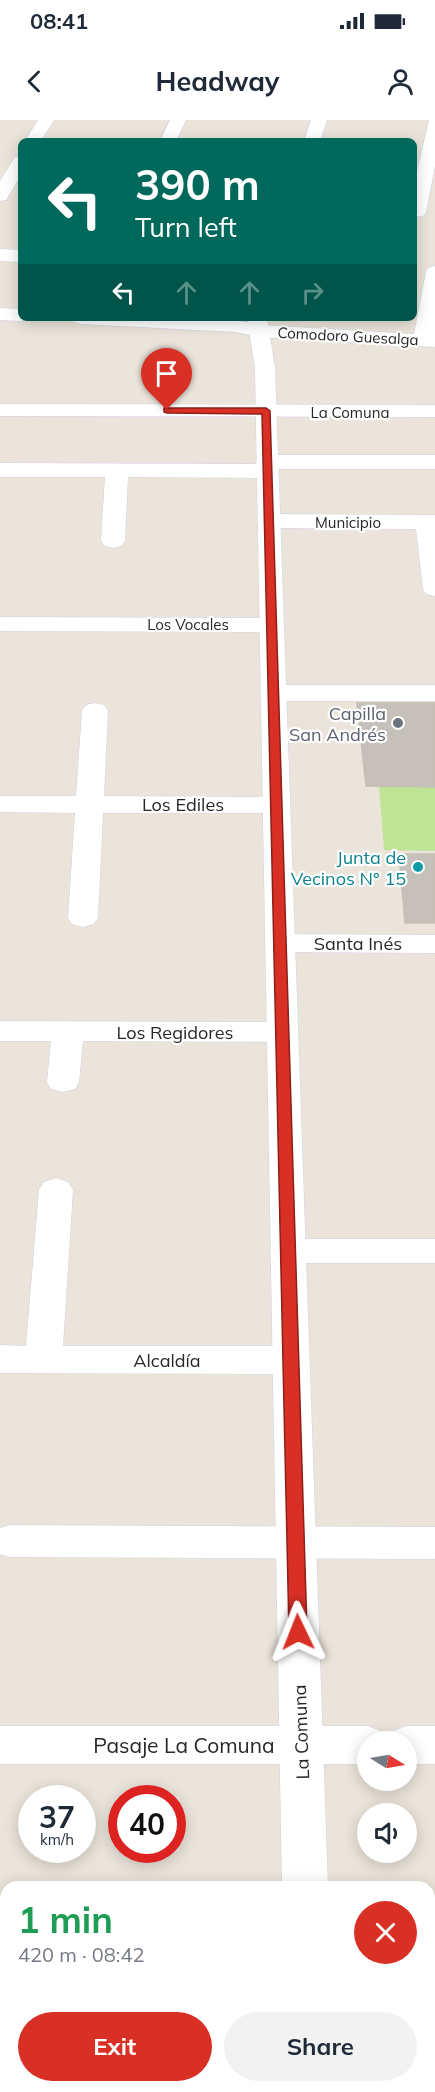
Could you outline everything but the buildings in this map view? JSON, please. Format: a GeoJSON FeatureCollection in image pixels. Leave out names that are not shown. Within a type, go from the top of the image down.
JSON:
{"type":"FeatureCollection","features":[{"type":"Feature","properties":{"kind":"street"},"geometry":{"type":"LineString","coordinates":[[35,138],[46,120]]}},
{"type":"Feature","properties":{"kind":"street"},"geometry":{"type":"LineString","coordinates":[[169,138],[178,120]]}},
{"type":"Feature","properties":{"kind":"street"},"geometry":{"type":"LineString","coordinates":[[313,138],[319,120]]}},
{"type":"Feature","properties":{"kind":"street"},"geometry":{"type":"LineString","coordinates":[[422,212],[431,165],[435,124]]}},
{"type":"Feature","properties":{"kind":"street"},"geometry":{"type":"LineString","coordinates":[[18,166],[1,196],[18,202]]}},
{"type":"Feature","properties":{"kind":"street"},"geometry":{"type":"LineString","coordinates":[[0,255],[18,256]]}},
{"type":"Feature","properties":{"kind":"street"},"geometry":{"type":"LineString","coordinates":[[429,341],[435,273]]}},
{"type":"Feature","properties":{"kind":"street"},"geometry":{"type":"LineString","coordinates":[[0,314],[18,315]]}},
{"type":"Feature","properties":{"kind":"street","name":"Comodoro Guesalga"},"geometry":{"type":"LineString","coordinates":[[139,321],[259,325],[429,341]]}},
{"type":"Feature","properties":{"kind":"street","name":"La Comuna"},"geometry":{"type":"LineString","coordinates":[[259,325],[266,411],[305,1881]]}},
{"type":"Feature","properties":{"kind":"street"},"geometry":{"type":"LineString","coordinates":[[0,410],[266,411]]}},
{"type":"Feature","properties":{"kind":"street","name":"La Comuna"},"geometry":{"type":"LineString","coordinates":[[266,411],[435,411]]}},
{"type":"Feature","properties":{"kind":"street"},"geometry":{"type":"LineString","coordinates":[[0,470],[117,470],[435,462]]}},
{"type":"Feature","properties":{"kind":"street"},"geometry":{"type":"LineString","coordinates":[[113,541],[117,470]]}},
{"type":"Feature","properties":{"kind":"street","name":"Municipio"},"geometry":{"type":"LineString","coordinates":[[269,521],[431,522],[435,589]]}},
{"type":"Feature","properties":{"kind":"street"},"geometry":{"type":"LineString","coordinates":[[105,624],[109,598]]}},
{"type":"Feature","properties":{"kind":"street","name":"Los Vocales"},"geometry":{"type":"LineString","coordinates":[[0,624],[271,625]]}},
{"type":"Feature","properties":{"kind":"street"},"geometry":{"type":"LineString","coordinates":[[273,693],[435,693]]}},
{"type":"Feature","properties":{"kind":"street"},"geometry":{"type":"LineString","coordinates":[[83,918],[95,711]]}},
{"type":"Feature","properties":{"kind":"street","name":"Los Ediles"},"geometry":{"type":"LineString","coordinates":[[0,804],[276,805]]}},
{"type":"Feature","properties":{"kind":"street","name":"Santa Inés"},"geometry":{"type":"LineString","coordinates":[[280,943],[435,944]]}},
{"type":"Feature","properties":{"kind":"street","name":"Los Regidores"},"geometry":{"type":"LineString","coordinates":[[0,1031],[282,1032]]}},
{"type":"Feature","properties":{"kind":"street"},"geometry":{"type":"LineString","coordinates":[[63,1082],[68,1032]]}},
{"type":"Feature","properties":{"kind":"street"},"geometry":{"type":"LineString","coordinates":[[44,1359],[57,1190]]}},
{"type":"Feature","properties":{"kind":"street"},"geometry":{"type":"LineString","coordinates":[[288,1251],[435,1251]]}},
{"type":"Feature","properties":{"kind":"street","name":"Alcaldía"},"geometry":{"type":"LineString","coordinates":[[0,1359],[290,1360]]}},
{"type":"Feature","properties":{"kind":"street"},"geometry":{"type":"LineString","coordinates":[[9,1540],[435,1543]]}},
{"type":"Feature","properties":{"kind":"street","name":"Pasaje La Comuna"},"geometry":{"type":"LineString","coordinates":[[0,1745],[357,1745]]}},
{"type":"Feature","properties":{"kind":"street"},"geometry":{"type":"LineString","coordinates":[[417,1745],[435,1745]]}},
{"type":"Feature","properties":{"kind":"green space"},"geometry":{"type":"Polygon","coordinates":[[[379,787],[435,787],[435,851],[384,850],[379,787]]]}},
{"type":"Feature","properties":{"kind":"place","name":"Capilla San Andrés"},"geometry":{"type":"Point","coordinates":[398,723]}},
{"type":"Feature","properties":{"kind":"place","name":"Junta de Vecinos N° 15"},"geometry":{"type":"Point","coordinates":[418,867]}},
{"type":"Feature","properties":{"kind":"route"},"geometry":{"type":"LineString","coordinates":[[167,410],[266,411],[298,1632]]}}]}
